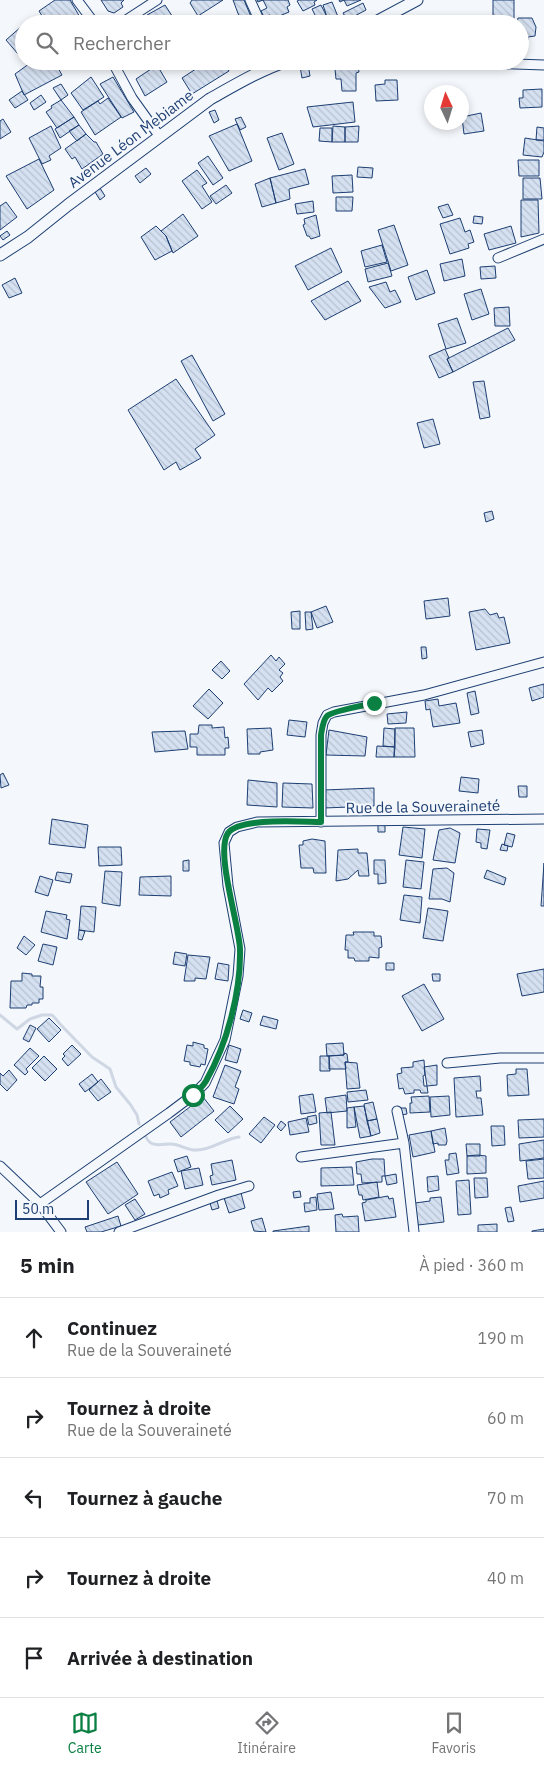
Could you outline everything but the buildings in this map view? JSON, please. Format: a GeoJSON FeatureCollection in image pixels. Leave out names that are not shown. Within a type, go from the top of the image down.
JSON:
{"type":"FeatureCollection","features":[{"type":"Feature","properties":{"kind":"street"},"geometry":{"type":"LineString","coordinates":[[77,0],[88,15]]}},
{"type":"Feature","properties":{"kind":"street"},"geometry":{"type":"LineString","coordinates":[[134,15],[156,0]]}},
{"type":"Feature","properties":{"kind":"street"},"geometry":{"type":"LineString","coordinates":[[250,0],[257,15]]}},
{"type":"Feature","properties":{"kind":"street"},"geometry":{"type":"LineString","coordinates":[[388,15],[416,0]]}},
{"type":"Feature","properties":{"kind":"street"},"geometry":{"type":"LineString","coordinates":[[529,65],[544,65]]}},
{"type":"Feature","properties":{"kind":"street"},"geometry":{"type":"LineString","coordinates":[[117,70],[132,98],[160,137]]}},
{"type":"Feature","properties":{"kind":"street","name":"Avenue Léon Mebiame"},"geometry":{"type":"LineString","coordinates":[[0,255],[28,237],[210,99],[262,70]]}},
{"type":"Feature","properties":{"kind":"street"},"geometry":{"type":"LineString","coordinates":[[498,258],[544,239]]}},
{"type":"Feature","properties":{"kind":"street"},"geometry":{"type":"LineString","coordinates":[[321,822],[321,735],[327,715],[374,703],[424,695],[544,662]]}},
{"type":"Feature","properties":{"kind":"street","name":"Rue de la Souveraineté"},"geometry":{"type":"LineString","coordinates":[[40,1204],[170,1113],[206,1083],[225,1040],[234,1005],[238,976],[240,949],[225,862],[224,843],[229,832],[238,827],[257,822],[544,819]]}},
{"type":"Feature","properties":{"kind":"street"},"geometry":{"type":"LineString","coordinates":[[447,1063],[500,1058],[544,1058]]}},
{"type":"Feature","properties":{"kind":"street"},"geometry":{"type":"LineString","coordinates":[[397,1111],[404,1143],[414,1232]]}},
{"type":"Feature","properties":{"kind":"street"},"geometry":{"type":"LineString","coordinates":[[301,1157],[404,1143]]}},
{"type":"Feature","properties":{"kind":"street"},"geometry":{"type":"LineString","coordinates":[[0,1166],[40,1204],[61,1232]]}},
{"type":"Feature","properties":{"kind":"street"},"geometry":{"type":"LineString","coordinates":[[119,1232],[219,1195],[249,1186]]}},
{"type":"Feature","properties":{"kind":"waterway"},"geometry":{"type":"LineString","coordinates":[[0,1015],[17,1029],[30,1019],[42,1015],[52,1015],[92,1057],[110,1069],[116,1087],[137,1115],[139,1124]]}},
{"type":"Feature","properties":{"kind":"waterway"},"geometry":{"type":"LineString","coordinates":[[146,1137],[153,1144],[174,1144],[194,1150],[202,1150],[239,1137]]}},
{"type":"Feature","properties":{"kind":"route"},"geometry":{"type":"LineString","coordinates":[[193,1095],[206,1083],[225,1040],[234,1005],[238,976],[240,949],[225,862],[224,843],[229,832],[238,827],[257,822],[321,822],[321,735],[327,715],[374,703]]}}]}
